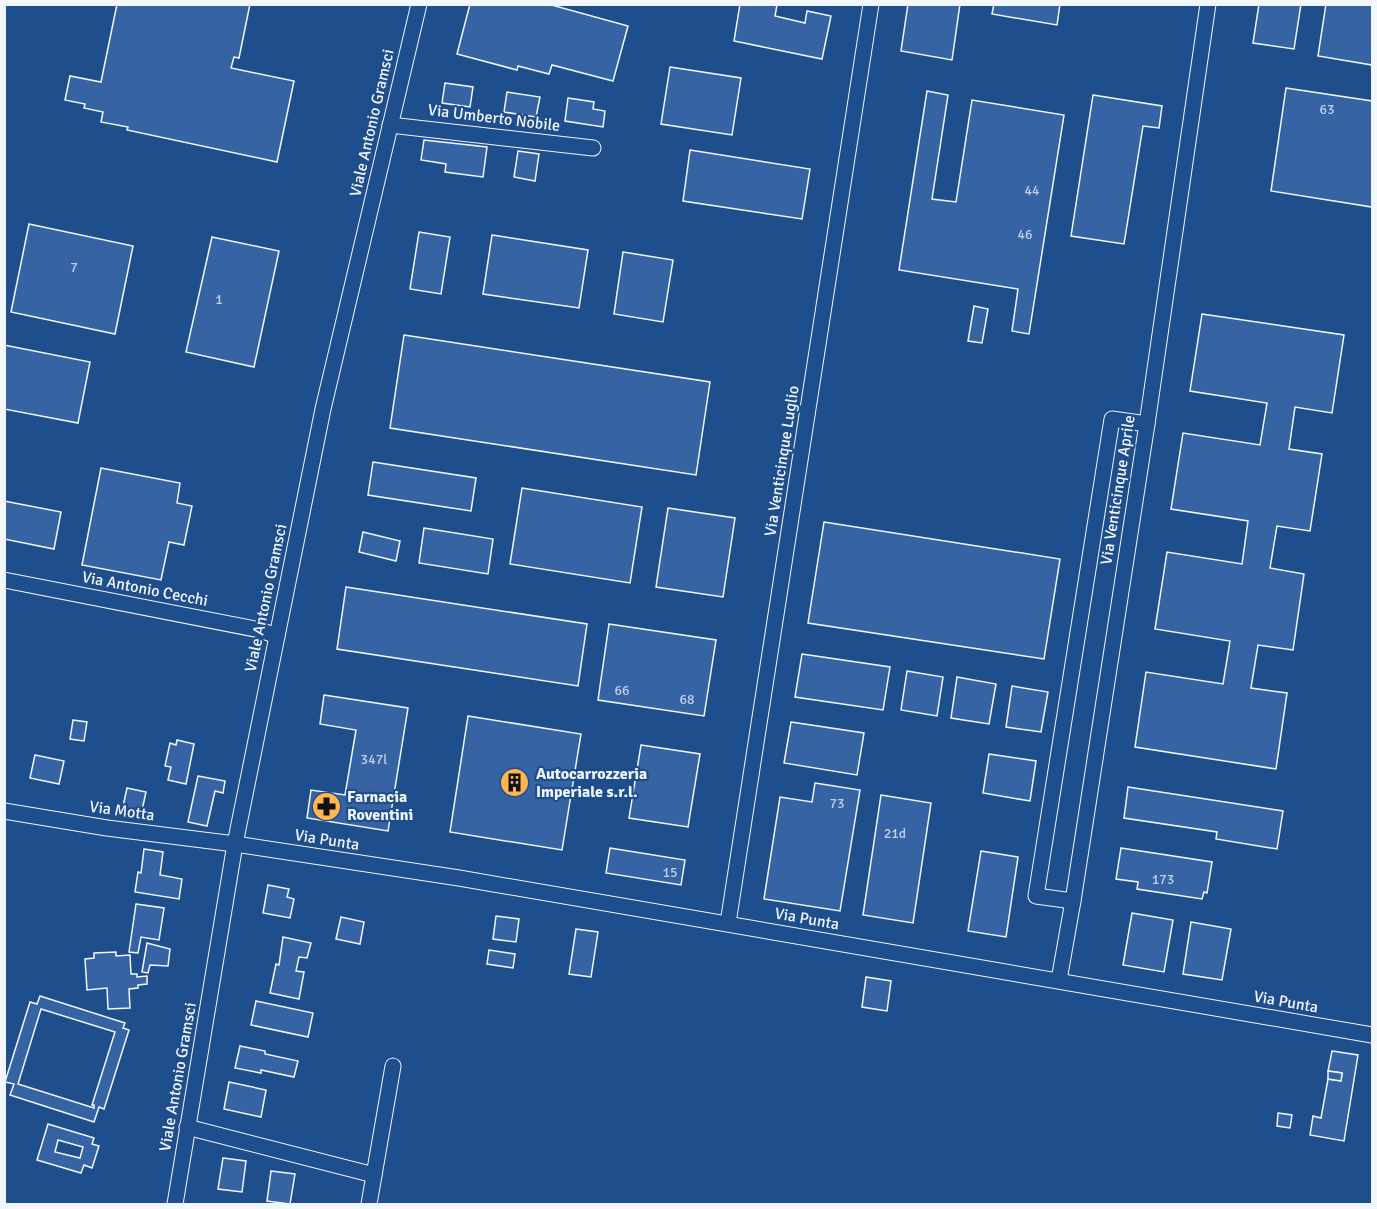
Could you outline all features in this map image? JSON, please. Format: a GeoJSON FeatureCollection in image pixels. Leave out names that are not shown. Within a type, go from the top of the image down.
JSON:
{"type":"FeatureCollection","features":[{"type":"Feature","properties":{"kind":"street","name":"Viale Antonio Gramsci"},"geometry":{"type":"LineString","coordinates":[[175,1204],[235,844],[277,636],[323,410],[419,4]]}},
{"type":"Feature","properties":{"kind":"street","name":"Via Venticinque Luglio"},"geometry":{"type":"LineString","coordinates":[[728,923],[871,4]]}},
{"type":"Feature","properties":{"kind":"street","name":"Via Venticinque Aprile"},"geometry":{"type":"LineString","coordinates":[[1059,980],[1146,424],[1208,4]]}},
{"type":"Feature","properties":{"kind":"street","name":"Via Umberto Nobile"},"geometry":{"type":"LineString","coordinates":[[390,124],[593,148]]}},
{"type":"Feature","properties":{"kind":"street"},"geometry":{"type":"LineString","coordinates":[[1073,901],[1036,896],[1112,419],[1146,424]]}},
{"type":"Feature","properties":{"kind":"street","name":"Via Antonio Cecchi"},"geometry":{"type":"LineString","coordinates":[[4,580],[260,630],[277,636]]}},
{"type":"Feature","properties":{"kind":"street","name":"Via Motta"},"geometry":{"type":"LineString","coordinates":[[4,811],[107,828],[235,844]]}},
{"type":"Feature","properties":{"kind":"street","name":"Via Punta"},"geometry":{"type":"LineString","coordinates":[[235,844],[459,878],[728,923],[1372,1035]]}},
{"type":"Feature","properties":{"kind":"street"},"geometry":{"type":"LineString","coordinates":[[369,1204],[393,1066]]}},
{"type":"Feature","properties":{"kind":"street"},"geometry":{"type":"LineString","coordinates":[[187,1127],[374,1175]]}},
{"type":"Feature","properties":{"kind":"building"},"geometry":{"type":"Polygon","coordinates":[[[117,4],[250,4],[239,58],[234,57],[231,68],[294,81],[277,162],[127,130],[128,127],[101,122],[103,112],[84,108],[85,104],[65,100],[70,76],[101,82],[117,4]]]}},
{"type":"Feature","properties":{"kind":"building"},"geometry":{"type":"Polygon","coordinates":[[[470,4],[548,4],[628,26],[613,81],[552,65],[549,74],[518,66],[517,70],[457,54],[470,4]]]}},
{"type":"Feature","properties":{"kind":"building"},"geometry":{"type":"Polygon","coordinates":[[[740,4],[777,5],[775,16],[805,23],[807,11],[831,16],[822,59],[734,41],[740,4]]]}},
{"type":"Feature","properties":{"kind":"building"},"geometry":{"type":"Polygon","coordinates":[[[908,4],[960,4],[952,60],[901,51],[908,4]]]}},
{"type":"Feature","properties":{"kind":"building"},"geometry":{"type":"Polygon","coordinates":[[[994,4],[1060,4],[1057,25],[992,14],[994,4]]]}},
{"type":"Feature","properties":{"kind":"building"},"geometry":{"type":"Polygon","coordinates":[[[1259,4],[1301,4],[1294,49],[1253,43],[1259,4]]]}},
{"type":"Feature","properties":{"kind":"building"},"geometry":{"type":"Polygon","coordinates":[[[1326,4],[1372,4],[1372,65],[1318,56],[1326,4]]]}},
{"type":"Feature","properties":{"kind":"building"},"geometry":{"type":"Polygon","coordinates":[[[670,67],[741,78],[732,135],[661,124],[670,67]]]}},
{"type":"Feature","properties":{"kind":"building"},"geometry":{"type":"Polygon","coordinates":[[[445,83],[473,87],[470,107],[442,103],[445,83]]]}},
{"type":"Feature","properties":{"kind":"building"},"geometry":{"type":"Polygon","coordinates":[[[1286,88],[1372,101],[1372,207],[1271,191],[1286,88]]]}},
{"type":"Feature","properties":{"kind":"building"},"geometry":{"type":"Polygon","coordinates":[[[927,91],[948,95],[932,199],[956,202],[972,100],[1064,115],[1029,334],[1012,331],[1018,289],[899,270],[927,91]]]}},
{"type":"Feature","properties":{"kind":"building"},"geometry":{"type":"Polygon","coordinates":[[[507,92],[540,97],[536,117],[504,112],[507,92]]]}},
{"type":"Feature","properties":{"kind":"building"},"geometry":{"type":"Polygon","coordinates":[[[1093,95],[1162,106],[1159,128],[1143,126],[1124,244],[1071,236],[1093,95]]]}},
{"type":"Feature","properties":{"kind":"building"},"geometry":{"type":"Polygon","coordinates":[[[568,98],[594,102],[593,109],[605,111],[603,127],[565,121],[568,98]]]}},
{"type":"Feature","properties":{"kind":"building"},"geometry":{"type":"Polygon","coordinates":[[[424,140],[487,147],[483,177],[445,172],[446,164],[421,160],[424,140]]]}},
{"type":"Feature","properties":{"kind":"building"},"geometry":{"type":"Polygon","coordinates":[[[690,150],[810,169],[802,219],[683,201],[690,150]]]}},
{"type":"Feature","properties":{"kind":"building"},"geometry":{"type":"Polygon","coordinates":[[[518,151],[539,154],[535,181],[514,177],[518,151]]]}},
{"type":"Feature","properties":{"kind":"building"},"geometry":{"type":"Polygon","coordinates":[[[29,224],[133,246],[115,334],[11,312],[29,224]]]}},
{"type":"Feature","properties":{"kind":"building"},"geometry":{"type":"Polygon","coordinates":[[[419,232],[450,237],[441,294],[410,289],[419,232]]]}},
{"type":"Feature","properties":{"kind":"building"},"geometry":{"type":"Polygon","coordinates":[[[492,235],[588,250],[579,308],[483,294],[492,235]]]}},
{"type":"Feature","properties":{"kind":"building"},"geometry":{"type":"Polygon","coordinates":[[[212,237],[279,251],[254,367],[186,352],[212,237]]]}},
{"type":"Feature","properties":{"kind":"building"},"geometry":{"type":"Polygon","coordinates":[[[623,252],[673,260],[663,322],[614,314],[623,252]]]}},
{"type":"Feature","properties":{"kind":"building"},"geometry":{"type":"Polygon","coordinates":[[[974,306],[988,309],[982,343],[968,341],[974,306]]]}},
{"type":"Feature","properties":{"kind":"building"},"geometry":{"type":"Polygon","coordinates":[[[1202,314],[1344,335],[1332,413],[1295,407],[1289,449],[1322,454],[1310,531],[1277,526],[1270,568],[1304,574],[1293,650],[1258,645],[1251,688],[1287,693],[1276,769],[1135,747],[1146,672],[1223,684],[1230,641],[1155,629],[1167,552],[1242,564],[1248,521],[1171,509],[1183,433],[1260,445],[1267,403],[1190,391],[1202,314]]]}},
{"type":"Feature","properties":{"kind":"building"},"geometry":{"type":"Polygon","coordinates":[[[404,335],[710,382],[696,475],[390,428],[404,335]]]}},
{"type":"Feature","properties":{"kind":"building"},"geometry":{"type":"Polygon","coordinates":[[[4,345],[90,362],[78,423],[4,409],[4,345]]]}},
{"type":"Feature","properties":{"kind":"building"},"geometry":{"type":"Polygon","coordinates":[[[373,462],[476,478],[471,511],[368,495],[373,462]]]}},
{"type":"Feature","properties":{"kind":"building"},"geometry":{"type":"Polygon","coordinates":[[[101,468],[180,483],[177,503],[192,506],[184,545],[169,542],[161,580],[82,565],[101,468]]]}},
{"type":"Feature","properties":{"kind":"building"},"geometry":{"type":"Polygon","coordinates":[[[522,488],[642,507],[630,583],[510,564],[522,488]]]}},
{"type":"Feature","properties":{"kind":"building"},"geometry":{"type":"Polygon","coordinates":[[[4,501],[61,512],[54,549],[4,539],[4,501]]]}},
{"type":"Feature","properties":{"kind":"building"},"geometry":{"type":"Polygon","coordinates":[[[668,508],[735,518],[723,597],[656,587],[668,508]]]}},
{"type":"Feature","properties":{"kind":"building"},"geometry":{"type":"Polygon","coordinates":[[[824,522],[1060,559],[1044,659],[808,623],[824,522]]]}},
{"type":"Feature","properties":{"kind":"building"},"geometry":{"type":"Polygon","coordinates":[[[424,528],[493,539],[488,574],[419,563],[424,528]]]}},
{"type":"Feature","properties":{"kind":"building"},"geometry":{"type":"Polygon","coordinates":[[[363,532],[400,541],[396,561],[359,552],[363,532]]]}},
{"type":"Feature","properties":{"kind":"building"},"geometry":{"type":"Polygon","coordinates":[[[346,587],[587,624],[578,686],[337,649],[346,587]]]}},
{"type":"Feature","properties":{"kind":"building"},"geometry":{"type":"Polygon","coordinates":[[[609,624],[716,640],[704,716],[598,700],[609,624]]]}},
{"type":"Feature","properties":{"kind":"building"},"geometry":{"type":"Polygon","coordinates":[[[802,654],[890,667],[883,710],[795,697],[802,654]]]}},
{"type":"Feature","properties":{"kind":"building"},"geometry":{"type":"Polygon","coordinates":[[[907,671],[943,677],[937,716],[901,710],[907,671]]]}},
{"type":"Feature","properties":{"kind":"building"},"geometry":{"type":"Polygon","coordinates":[[[957,677],[996,684],[989,724],[951,718],[957,677]]]}},
{"type":"Feature","properties":{"kind":"building"},"geometry":{"type":"Polygon","coordinates":[[[1012,686],[1048,692],[1041,732],[1006,727],[1012,686]]]}},
{"type":"Feature","properties":{"kind":"building"},"geometry":{"type":"Polygon","coordinates":[[[324,695],[408,708],[388,831],[307,818],[311,790],[345,795],[356,730],[320,724],[324,695]]]}},
{"type":"Feature","properties":{"kind":"building","name":"Autocarrozzeria Imperiale s.r.l."},"geometry":{"type":"Polygon","coordinates":[[[468,716],[581,734],[562,850],[450,832],[468,716]]]}},
{"type":"Feature","properties":{"kind":"building"},"geometry":{"type":"Polygon","coordinates":[[[73,720],[87,722],[84,741],[70,739],[73,720]]]}},
{"type":"Feature","properties":{"kind":"building"},"geometry":{"type":"Polygon","coordinates":[[[791,722],[864,733],[857,775],[784,763],[791,722]]]}},
{"type":"Feature","properties":{"kind":"building"},"geometry":{"type":"Polygon","coordinates":[[[177,740],[194,744],[186,784],[168,780],[171,767],[165,766],[170,743],[176,745],[177,740]]]}},
{"type":"Feature","properties":{"kind":"building"},"geometry":{"type":"Polygon","coordinates":[[[641,745],[700,754],[688,827],[629,818],[641,745]]]}},
{"type":"Feature","properties":{"kind":"building"},"geometry":{"type":"Polygon","coordinates":[[[989,754],[1036,761],[1030,801],[983,793],[989,754]]]}},
{"type":"Feature","properties":{"kind":"building"},"geometry":{"type":"Polygon","coordinates":[[[35,755],[64,761],[59,784],[30,778],[35,755]]]}},
{"type":"Feature","properties":{"kind":"building"},"geometry":{"type":"Polygon","coordinates":[[[198,776],[225,781],[223,793],[215,791],[207,826],[188,822],[198,776]]]}},
{"type":"Feature","properties":{"kind":"building"},"geometry":{"type":"Polygon","coordinates":[[[815,783],[860,790],[840,911],[764,899],[780,797],[812,802],[815,783]]]}},
{"type":"Feature","properties":{"kind":"building"},"geometry":{"type":"Polygon","coordinates":[[[1128,787],[1283,811],[1277,849],[1216,839],[1217,832],[1124,818],[1128,787]]]}},
{"type":"Feature","properties":{"kind":"building"},"geometry":{"type":"Polygon","coordinates":[[[127,788],[146,792],[141,815],[122,811],[127,788]]]}},
{"type":"Feature","properties":{"kind":"building"},"geometry":{"type":"Polygon","coordinates":[[[881,795],[931,803],[913,923],[863,915],[881,795]]]}},
{"type":"Feature","properties":{"kind":"building"},"geometry":{"type":"Polygon","coordinates":[[[610,848],[685,860],[681,885],[606,873],[610,848]]]}},
{"type":"Feature","properties":{"kind":"building"},"geometry":{"type":"Polygon","coordinates":[[[1121,848],[1212,862],[1207,893],[1204,892],[1202,899],[1137,889],[1138,882],[1116,879],[1121,848]]]}},
{"type":"Feature","properties":{"kind":"building"},"geometry":{"type":"Polygon","coordinates":[[[144,849],[163,852],[160,875],[182,879],[179,899],[135,892],[138,872],[141,873],[144,849]]]}},
{"type":"Feature","properties":{"kind":"building"},"geometry":{"type":"Polygon","coordinates":[[[981,851],[1018,857],[1006,937],[968,931],[981,851]]]}},
{"type":"Feature","properties":{"kind":"building"},"geometry":{"type":"Polygon","coordinates":[[[268,885],[289,889],[287,897],[294,899],[290,918],[263,913],[268,885]]]}},
{"type":"Feature","properties":{"kind":"building"},"geometry":{"type":"Polygon","coordinates":[[[136,904],[164,908],[159,940],[141,937],[138,953],[129,952],[136,904]]]}},
{"type":"Feature","properties":{"kind":"building"},"geometry":{"type":"Polygon","coordinates":[[[1132,913],[1173,920],[1164,972],[1123,965],[1132,913]]]}},
{"type":"Feature","properties":{"kind":"building"},"geometry":{"type":"Polygon","coordinates":[[[496,916],[519,919],[516,942],[493,939],[496,916]]]}},
{"type":"Feature","properties":{"kind":"building"},"geometry":{"type":"Polygon","coordinates":[[[341,917],[364,922],[360,944],[336,939],[341,917]]]}},
{"type":"Feature","properties":{"kind":"building"},"geometry":{"type":"Polygon","coordinates":[[[1191,922],[1231,929],[1222,980],[1183,974],[1191,922]]]}},
{"type":"Feature","properties":{"kind":"building"},"geometry":{"type":"Polygon","coordinates":[[[576,929],[598,932],[591,977],[569,974],[576,929]]]}},
{"type":"Feature","properties":{"kind":"building"},"geometry":{"type":"Polygon","coordinates":[[[283,937],[311,943],[307,958],[299,957],[296,971],[304,972],[299,999],[270,993],[276,964],[279,965],[283,937]]]}},
{"type":"Feature","properties":{"kind":"building"},"geometry":{"type":"Polygon","coordinates":[[[147,943],[170,949],[168,966],[150,965],[148,973],[142,972],[147,943]]]}},
{"type":"Feature","properties":{"kind":"building"},"geometry":{"type":"Polygon","coordinates":[[[489,950],[515,954],[513,968],[487,964],[489,950]]]}},
{"type":"Feature","properties":{"kind":"building"},"geometry":{"type":"Polygon","coordinates":[[[116,952],[116,956],[130,955],[131,974],[137,974],[137,977],[147,976],[147,984],[129,989],[130,1008],[108,1009],[107,988],[87,990],[85,959],[94,958],[94,953],[116,952]]]}},
{"type":"Feature","properties":{"kind":"building"},"geometry":{"type":"Polygon","coordinates":[[[866,977],[891,981],[887,1011],[862,1007],[866,977]]]}},
{"type":"Feature","properties":{"kind":"building"},"geometry":{"type":"Polygon","coordinates":[[[40,996],[125,1023],[123,1028],[129,1030],[104,1109],[99,1107],[94,1122],[10,1095],[14,1084],[5,1082],[30,1002],[37,1004],[40,996]],[[41,1009],[18,1084],[94,1108],[92,1105],[115,1032],[41,1009]]]}},
{"type":"Feature","properties":{"kind":"building"},"geometry":{"type":"Polygon","coordinates":[[[256,1001],[313,1013],[308,1037],[251,1025],[256,1001]]]}},
{"type":"Feature","properties":{"kind":"building"},"geometry":{"type":"Polygon","coordinates":[[[240,1046],[298,1061],[294,1077],[261,1070],[261,1073],[235,1068],[240,1046]]]}},
{"type":"Feature","properties":{"kind":"building"},"geometry":{"type":"Polygon","coordinates":[[[1332,1051],[1358,1055],[1344,1141],[1310,1135],[1313,1116],[1321,1118],[1328,1079],[1341,1081],[1342,1073],[1328,1071],[1332,1051]]]}},
{"type":"Feature","properties":{"kind":"building"},"geometry":{"type":"Polygon","coordinates":[[[1328,1071],[1342,1073],[1341,1081],[1328,1079],[1328,1071]]]}},
{"type":"Feature","properties":{"kind":"building"},"geometry":{"type":"Polygon","coordinates":[[[229,1082],[266,1090],[261,1117],[224,1109],[229,1082]]]}},
{"type":"Feature","properties":{"kind":"building"},"geometry":{"type":"Polygon","coordinates":[[[1278,1113],[1292,1115],[1290,1128],[1277,1126],[1278,1113]]]}},
{"type":"Feature","properties":{"kind":"building"},"geometry":{"type":"Polygon","coordinates":[[[48,1124],[94,1138],[92,1144],[99,1146],[92,1168],[84,1165],[81,1173],[37,1160],[48,1124]],[[58,1140],[55,1152],[80,1158],[83,1147],[58,1140]]]}},
{"type":"Feature","properties":{"kind":"building"},"geometry":{"type":"Polygon","coordinates":[[[223,1158],[246,1161],[242,1192],[218,1189],[223,1158]]]}},
{"type":"Feature","properties":{"kind":"building"},"geometry":{"type":"Polygon","coordinates":[[[271,1171],[295,1174],[290,1204],[267,1201],[271,1171]]]}},
{"type":"Feature","properties":{"kind":"place","name":"Autocarrozzeria Imperiale s.r.l."},"geometry":{"type":"Point","coordinates":[515,783]}},
{"type":"Feature","properties":{"kind":"place","name":"Farnacia Roventini"},"geometry":{"type":"Point","coordinates":[326,806]}}]}
